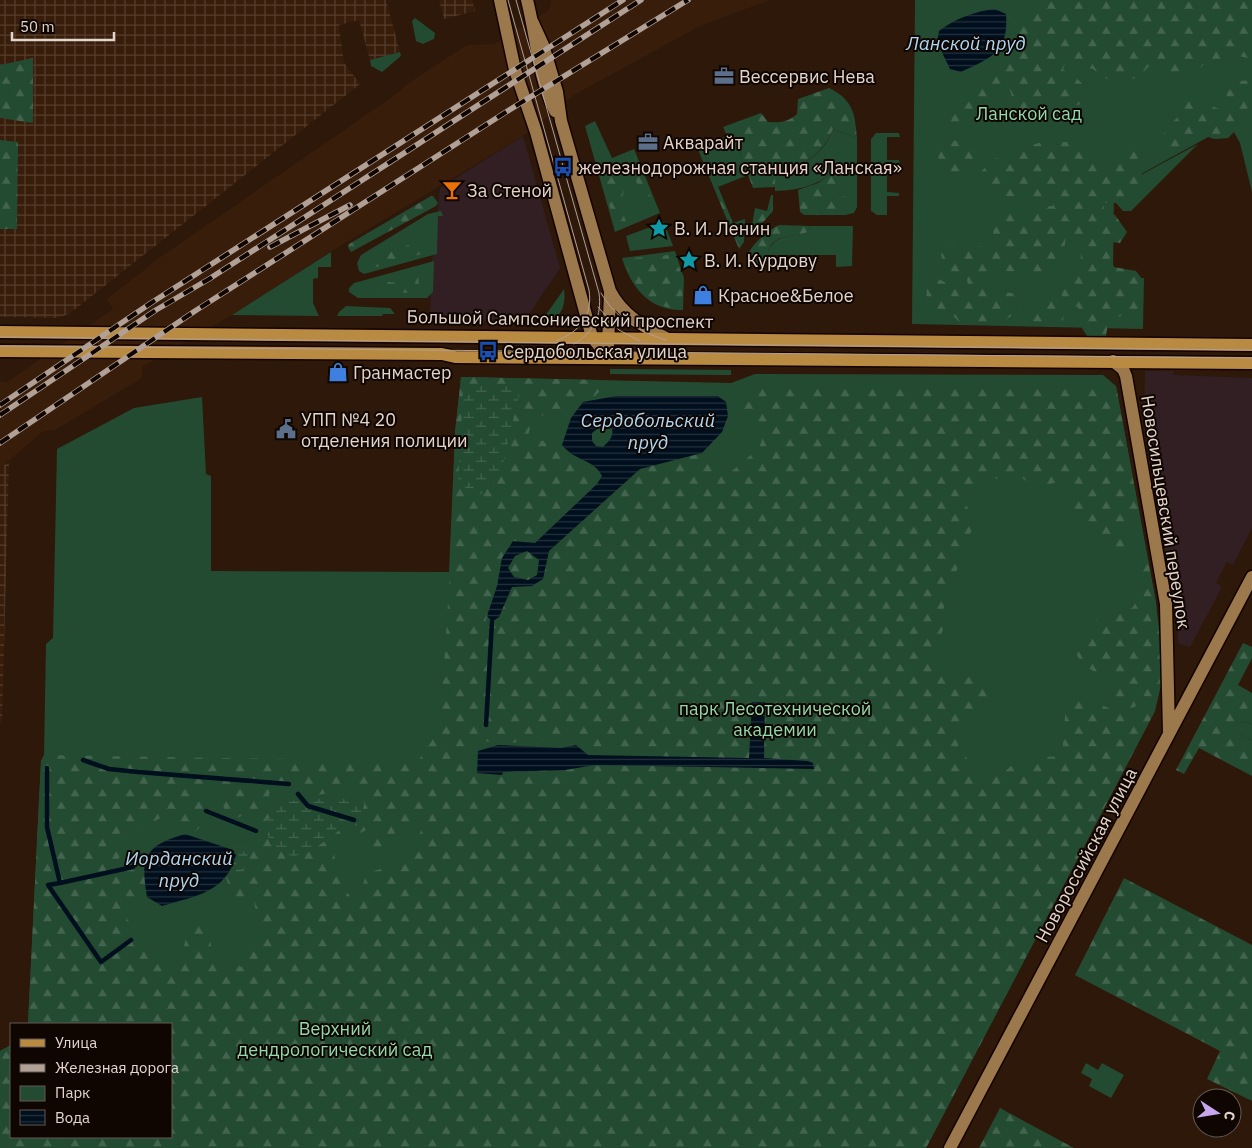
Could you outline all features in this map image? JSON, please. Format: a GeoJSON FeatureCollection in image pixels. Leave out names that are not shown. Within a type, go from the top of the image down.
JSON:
{"type":"FeatureCollection","features":[{"type":"Feature","properties":{"kind":"main road"},"geometry":{"type":"LineString","coordinates":[[500,0],[506,29],[523,68],[532,99],[536,132],[592,337],[608,357]]}},
{"type":"Feature","properties":{"kind":"main road"},"geometry":{"type":"LineString","coordinates":[[527,0],[532,21],[534,49],[548,95],[561,121],[610,291],[624,312],[649,329],[668,338]]}},
{"type":"Feature","properties":{"kind":"main road"},"geometry":{"type":"LineString","coordinates":[[608,357],[610,291]]}},
{"type":"Feature","properties":{"kind":"main road","name":"Большой Сампсониевский проспект"},"geometry":{"type":"LineString","coordinates":[[0,332],[1252,345]]}},
{"type":"Feature","properties":{"kind":"main road","name":"Большой Сампсониевский проспект"},"geometry":{"type":"LineString","coordinates":[[0,351],[1252,363]]}},
{"type":"Feature","properties":{"kind":"main road","name":"Новосильцевский переулок"},"geometry":{"type":"LineString","coordinates":[[1112,361],[1123,369],[1126,376],[1166,604],[1169,735]]}},
{"type":"Feature","properties":{"kind":"main road","name":"Новороссийская улица"},"geometry":{"type":"LineString","coordinates":[[950,1148],[1252,577]]}},
{"type":"Feature","properties":{"kind":"shaded area"},"geometry":{"type":"Polygon","coordinates":[[[0,0],[386,0],[400,52],[370,60],[359,20],[339,25],[344,63],[360,84],[69,314],[57,318],[0,317],[0,0]]]}},
{"type":"Feature","properties":{"kind":"shaded area"},"geometry":{"type":"Polygon","coordinates":[[[439,0],[472,0],[475,11],[444,19],[439,0]]]}},
{"type":"Feature","properties":{"kind":"shaded area"},"geometry":{"type":"Polygon","coordinates":[[[551,0],[770,0],[700,26],[574,95],[523,136],[327,254],[246,307],[142,367],[142,378],[57,429],[42,432],[0,468],[0,381],[7,382],[113,309],[107,299],[159,258],[389,99],[413,80],[467,45],[494,44],[549,10],[551,0]]]}},
{"type":"Feature","properties":{"kind":"shaded area"},"geometry":{"type":"Polygon","coordinates":[[[523,136],[560,268],[527,317],[482,321],[430,320],[432,262],[440,188],[523,136]]]}},
{"type":"Feature","properties":{"kind":"shaded area"},"geometry":{"type":"Polygon","coordinates":[[[1145,371],[1173,371],[1173,375],[1252,378],[1252,528],[1233,565],[1227,562],[1216,583],[1222,587],[1190,647],[1179,644],[1144,415],[1145,371]]]}},
{"type":"Feature","properties":{"kind":"shaded area"},"geometry":{"type":"Polygon","coordinates":[[[9,462],[2,723],[0,723],[0,468],[9,462]]]}},
{"type":"Feature","properties":{"kind":"green space","name":"Ланской сад"},"geometry":{"type":"Polygon","coordinates":[[[915,0],[1252,0],[1252,192],[1240,143],[1230,125],[1114,189],[1113,277],[1144,278],[1143,329],[912,324],[915,0]]]}},
{"type":"Feature","properties":{"kind":"green space"},"geometry":{"type":"Polygon","coordinates":[[[1042,0],[1252,0],[1252,59],[1239,56],[1237,60],[1208,60],[1190,75],[1178,78],[1166,76],[1150,65],[1139,77],[1125,81],[1104,78],[1093,69],[1065,64],[1063,70],[1079,80],[1084,88],[1085,92],[1079,105],[1069,104],[1045,88],[1042,92],[1044,107],[1041,121],[1033,125],[1025,125],[1019,122],[1009,89],[995,92],[989,105],[975,110],[966,127],[952,130],[948,127],[953,114],[974,98],[980,76],[1009,63],[1006,40],[1015,19],[1019,18],[1029,26],[1042,0]]]}},
{"type":"Feature","properties":{"kind":"green space"},"geometry":{"type":"Polygon","coordinates":[[[415,18],[435,33],[434,39],[423,44],[416,41],[412,21],[415,18]]]}},
{"type":"Feature","properties":{"kind":"green space"},"geometry":{"type":"Polygon","coordinates":[[[400,52],[401,56],[382,72],[371,66],[370,60],[400,52]]]}},
{"type":"Feature","properties":{"kind":"green space"},"geometry":{"type":"Polygon","coordinates":[[[33,58],[33,123],[0,118],[0,65],[33,58]]]}},
{"type":"Feature","properties":{"kind":"green space"},"geometry":{"type":"Polygon","coordinates":[[[1252,80],[1252,125],[1238,128],[1228,138],[1215,139],[1201,134],[1196,135],[1191,139],[1192,142],[1169,154],[1163,153],[1159,145],[1167,127],[1179,116],[1172,109],[1179,97],[1202,107],[1210,105],[1224,109],[1229,82],[1252,80]]]}},
{"type":"Feature","properties":{"kind":"green space"},"geometry":{"type":"Polygon","coordinates":[[[829,88],[843,97],[851,108],[854,114],[857,138],[833,129],[823,146],[810,158],[794,165],[775,168],[775,187],[753,188],[734,138],[703,150],[733,223],[745,219],[744,242],[739,249],[697,147],[727,136],[723,127],[761,113],[768,122],[780,122],[794,117],[797,114],[798,99],[829,88]]]}},
{"type":"Feature","properties":{"kind":"green space"},"geometry":{"type":"Polygon","coordinates":[[[595,121],[612,158],[634,149],[660,213],[615,232],[585,126],[595,121]]]}},
{"type":"Feature","properties":{"kind":"green space"},"geometry":{"type":"Polygon","coordinates":[[[833,129],[857,138],[857,207],[854,213],[845,215],[845,196],[841,196],[836,189],[832,173],[819,182],[805,187],[775,191],[775,168],[794,165],[811,158],[824,146],[833,129]]]}},
{"type":"Feature","properties":{"kind":"green space"},"geometry":{"type":"Polygon","coordinates":[[[876,133],[899,133],[900,137],[887,137],[887,160],[899,160],[900,165],[887,165],[887,192],[899,193],[899,196],[887,196],[887,215],[877,215],[871,211],[871,139],[876,133]]]}},
{"type":"Feature","properties":{"kind":"green space"},"geometry":{"type":"Polygon","coordinates":[[[734,138],[748,175],[718,187],[703,150],[734,138]]]}},
{"type":"Feature","properties":{"kind":"green space"},"geometry":{"type":"Polygon","coordinates":[[[948,139],[965,143],[976,163],[969,176],[956,180],[938,163],[939,149],[948,139]]]}},
{"type":"Feature","properties":{"kind":"green space"},"geometry":{"type":"Polygon","coordinates":[[[0,140],[18,142],[17,229],[0,229],[0,140]]]}},
{"type":"Feature","properties":{"kind":"green space"},"geometry":{"type":"Polygon","coordinates":[[[1068,142],[1075,151],[1093,153],[1108,163],[1118,155],[1127,155],[1135,144],[1147,151],[1137,194],[1129,203],[1103,203],[1105,213],[1115,215],[1127,232],[1120,243],[1103,241],[1114,267],[1136,271],[1142,279],[1141,326],[1128,315],[1109,318],[1106,336],[1096,339],[1087,336],[1080,325],[1078,307],[1064,304],[1061,293],[1064,275],[1077,270],[1081,261],[1080,245],[1070,235],[1066,236],[1062,252],[1052,276],[1038,279],[1029,269],[1011,272],[997,268],[990,286],[998,291],[1017,294],[1020,309],[1005,320],[992,324],[959,322],[947,309],[938,312],[925,308],[927,289],[936,278],[969,293],[967,279],[945,269],[941,255],[944,246],[953,246],[964,253],[977,246],[991,247],[994,245],[993,230],[1011,210],[1028,214],[1040,207],[1053,206],[1051,197],[1012,197],[984,189],[976,183],[984,169],[996,158],[1013,164],[1024,150],[1036,144],[1068,142]]]}},
{"type":"Feature","properties":{"kind":"green space"},"geometry":{"type":"Polygon","coordinates":[[[1198,144],[1131,211],[1123,211],[1115,202],[1115,189],[1198,144]]]}},
{"type":"Feature","properties":{"kind":"green space"},"geometry":{"type":"Polygon","coordinates":[[[629,156],[635,157],[652,201],[650,204],[645,204],[628,161],[629,156]]]}},
{"type":"Feature","properties":{"kind":"green space"},"geometry":{"type":"Polygon","coordinates":[[[602,163],[617,172],[624,191],[620,204],[626,222],[625,225],[616,229],[598,164],[602,163]]]}},
{"type":"Feature","properties":{"kind":"green space"},"geometry":{"type":"Polygon","coordinates":[[[832,173],[837,180],[836,189],[841,196],[845,196],[845,215],[804,215],[800,212],[798,190],[818,183],[832,173]]]}},
{"type":"Feature","properties":{"kind":"green space"},"geometry":{"type":"Polygon","coordinates":[[[771,195],[773,195],[773,211],[750,237],[755,208],[767,211],[771,195]]]}},
{"type":"Feature","properties":{"kind":"green space"},"geometry":{"type":"Polygon","coordinates":[[[431,196],[438,203],[436,206],[351,252],[348,247],[349,244],[431,196]]]}},
{"type":"Feature","properties":{"kind":"green space"},"geometry":{"type":"Polygon","coordinates":[[[441,211],[443,216],[438,216],[437,254],[364,274],[359,271],[357,263],[361,255],[428,214],[441,211]]]}},
{"type":"Feature","properties":{"kind":"green space"},"geometry":{"type":"Polygon","coordinates":[[[664,222],[673,246],[630,251],[626,236],[664,222]]]}},
{"type":"Feature","properties":{"kind":"green space"},"geometry":{"type":"Polygon","coordinates":[[[779,225],[811,226],[806,233],[783,238],[773,243],[768,255],[767,265],[751,266],[747,264],[748,253],[752,247],[769,231],[779,225]]]}},
{"type":"Feature","properties":{"kind":"green space"},"geometry":{"type":"Polygon","coordinates":[[[811,226],[853,226],[852,266],[836,267],[836,255],[767,255],[769,248],[777,240],[806,233],[811,226]]]}},
{"type":"Feature","properties":{"kind":"green space"},"geometry":{"type":"Polygon","coordinates":[[[421,240],[427,250],[425,253],[376,267],[375,258],[421,240]]]}},
{"type":"Feature","properties":{"kind":"green space"},"geometry":{"type":"Polygon","coordinates":[[[675,251],[684,278],[683,310],[661,307],[644,296],[631,279],[622,258],[675,251]]]}},
{"type":"Feature","properties":{"kind":"green space"},"geometry":{"type":"Polygon","coordinates":[[[331,252],[331,267],[318,267],[318,278],[313,279],[313,303],[319,316],[232,315],[331,252]]]}},
{"type":"Feature","properties":{"kind":"green space"},"geometry":{"type":"Polygon","coordinates":[[[668,255],[673,267],[679,267],[683,278],[682,309],[671,308],[652,301],[632,279],[624,259],[668,255]]]}},
{"type":"Feature","properties":{"kind":"green space"},"geometry":{"type":"Polygon","coordinates":[[[434,261],[433,292],[427,298],[358,298],[349,292],[349,288],[354,283],[434,261]]]}},
{"type":"Feature","properties":{"kind":"green space"},"geometry":{"type":"Polygon","coordinates":[[[418,271],[419,291],[416,294],[374,289],[376,283],[383,281],[411,285],[412,274],[418,271]]]}},
{"type":"Feature","properties":{"kind":"green space"},"geometry":{"type":"Polygon","coordinates":[[[564,289],[564,303],[560,314],[551,321],[538,326],[564,289]]]}},
{"type":"Feature","properties":{"kind":"green space"},"geometry":{"type":"Polygon","coordinates":[[[1046,298],[1055,300],[1065,309],[1063,320],[1047,324],[1031,321],[1036,308],[1046,298]]]}},
{"type":"Feature","properties":{"kind":"green space"},"geometry":{"type":"Polygon","coordinates":[[[346,306],[390,308],[395,314],[383,314],[382,316],[337,316],[346,306]]]}},
{"type":"Feature","properties":{"kind":"green space"},"geometry":{"type":"Polygon","coordinates":[[[610,369],[731,370],[731,375],[610,374],[610,369]]]}},
{"type":"Feature","properties":{"kind":"green space","name":"парк Лесотехнической академии"},"geometry":{"type":"Polygon","coordinates":[[[755,374],[1103,375],[1116,386],[1156,602],[1162,681],[1155,711],[926,1148],[0,1148],[0,1051],[10,1046],[10,1138],[172,1138],[172,1023],[28,1023],[41,761],[44,755],[46,644],[53,638],[57,449],[134,408],[202,397],[206,474],[211,476],[211,571],[449,572],[455,433],[461,377],[731,383],[755,374]]]}},
{"type":"Feature","properties":{"kind":"green space","name":"парк Лесотехнической академии"},"geometry":{"type":"Polygon","coordinates":[[[461,377],[601,380],[601,390],[594,397],[576,400],[552,414],[539,416],[531,426],[527,438],[531,442],[539,440],[555,444],[589,471],[589,482],[581,501],[617,473],[696,442],[715,459],[718,471],[725,477],[759,448],[761,441],[762,435],[757,423],[739,419],[738,400],[747,384],[1116,386],[1140,517],[1129,519],[1124,527],[1126,548],[1112,554],[1099,543],[1095,535],[1098,527],[1071,511],[1070,487],[1062,483],[1051,484],[1040,490],[1019,476],[1013,476],[1010,482],[990,477],[966,488],[963,501],[970,511],[974,524],[965,555],[948,586],[943,612],[945,625],[933,659],[943,677],[954,681],[966,677],[987,678],[993,697],[990,709],[964,715],[958,747],[978,772],[1004,773],[1010,767],[1023,760],[1062,756],[1066,702],[1079,693],[1114,711],[1131,716],[1155,711],[926,1148],[0,1148],[0,1051],[10,1046],[10,1138],[172,1138],[172,1023],[28,1023],[41,761],[44,755],[418,761],[440,729],[451,554],[455,433],[461,377]],[[534,735],[520,741],[504,744],[475,742],[465,752],[462,763],[472,766],[501,768],[576,762],[603,767],[626,766],[640,769],[651,762],[651,756],[634,750],[594,750],[582,739],[556,737],[548,741],[534,735]],[[216,786],[210,788],[202,825],[195,832],[186,832],[162,817],[123,838],[118,864],[121,872],[141,852],[149,856],[149,882],[135,894],[127,919],[164,962],[173,964],[181,958],[188,930],[194,923],[210,931],[212,960],[231,960],[241,967],[253,949],[265,942],[271,928],[257,916],[254,902],[236,900],[225,873],[226,861],[234,846],[258,848],[264,844],[253,811],[237,818],[225,816],[221,790],[216,786]],[[359,787],[313,796],[294,788],[269,793],[270,804],[277,815],[339,809],[356,799],[359,787]],[[399,822],[390,845],[375,858],[368,857],[368,829],[334,846],[335,860],[341,881],[353,899],[360,898],[366,873],[399,864],[413,850],[423,826],[418,823],[399,822]]]}},
{"type":"Feature","properties":{"kind":"green space"},"geometry":{"type":"Polygon","coordinates":[[[475,385],[521,386],[500,477],[479,496],[458,483],[463,393],[475,385]]]}},
{"type":"Feature","properties":{"kind":"green space"},"geometry":{"type":"Polygon","coordinates":[[[1148,561],[1160,633],[1161,669],[1159,687],[1156,704],[1151,703],[1150,697],[1140,695],[1135,707],[1128,708],[1111,700],[1114,679],[1091,670],[1082,663],[1075,652],[1085,630],[1096,622],[1096,615],[1099,612],[1113,610],[1125,613],[1133,607],[1136,601],[1143,598],[1144,589],[1141,563],[1148,561]]]}},
{"type":"Feature","properties":{"kind":"green space"},"geometry":{"type":"Polygon","coordinates":[[[487,616],[492,622],[499,617],[495,630],[486,631],[484,627],[487,616]]]}},
{"type":"Feature","properties":{"kind":"green space"},"geometry":{"type":"Polygon","coordinates":[[[1243,643],[1252,647],[1252,658],[1238,685],[1252,693],[1252,725],[1246,721],[1241,723],[1239,728],[1240,734],[1252,741],[1252,776],[1199,748],[1184,774],[1176,770],[1243,643]]]}},
{"type":"Feature","properties":{"kind":"green space"},"geometry":{"type":"Polygon","coordinates":[[[1246,721],[1252,725],[1252,741],[1240,734],[1238,727],[1246,721]]]}},
{"type":"Feature","properties":{"kind":"green space"},"geometry":{"type":"Polygon","coordinates":[[[335,798],[365,802],[358,825],[340,830],[318,846],[293,857],[270,844],[265,821],[286,801],[335,798]]]}},
{"type":"Feature","properties":{"kind":"green space"},"geometry":{"type":"Polygon","coordinates":[[[239,848],[248,855],[246,868],[240,870],[232,869],[236,855],[233,850],[239,848]]]}},
{"type":"Feature","properties":{"kind":"green space"},"geometry":{"type":"Polygon","coordinates":[[[1124,878],[1252,945],[1252,1101],[1242,1096],[1242,1088],[1225,1088],[1207,1079],[1220,1051],[1075,975],[1124,878]]]}},
{"type":"Feature","properties":{"kind":"green space"},"geometry":{"type":"Polygon","coordinates":[[[1086,1063],[1098,1070],[1102,1063],[1124,1075],[1111,1098],[1089,1086],[1092,1079],[1081,1073],[1086,1063]]]}},
{"type":"Feature","properties":{"kind":"green space"},"geometry":{"type":"Polygon","coordinates":[[[1000,1108],[1074,1148],[979,1148],[1000,1108]]]}},
{"type":"Feature","properties":{"kind":"water","name":"Ланской пруд"},"geometry":{"type":"Polygon","coordinates":[[[995,9],[1006,14],[1004,37],[996,52],[989,58],[961,72],[950,69],[937,42],[939,31],[966,16],[995,9]]]}},
{"type":"Feature","properties":{"kind":"water","name":"Сердобольский пруд"},"geometry":{"type":"Polygon","coordinates":[[[616,396],[718,396],[726,402],[728,416],[722,432],[702,453],[640,469],[549,551],[543,579],[532,586],[512,587],[499,617],[492,622],[487,616],[497,586],[502,558],[513,541],[535,543],[597,484],[602,476],[594,466],[573,455],[562,445],[571,418],[583,402],[616,396]],[[601,426],[592,433],[592,441],[596,446],[603,447],[610,439],[612,429],[601,426]],[[527,551],[515,556],[508,568],[514,577],[528,580],[537,575],[539,560],[527,551]]]}},
{"type":"Feature","properties":{"kind":"water"},"geometry":{"type":"Polygon","coordinates":[[[752,702],[765,702],[764,758],[808,761],[813,763],[814,769],[595,765],[565,770],[503,772],[502,775],[477,773],[478,751],[498,745],[561,748],[576,745],[588,755],[749,758],[752,702]]]}},
{"type":"Feature","properties":{"kind":"water","name":"Иорданский пруд"},"geometry":{"type":"Polygon","coordinates":[[[185,834],[233,850],[236,855],[225,878],[217,885],[208,891],[162,906],[147,897],[144,872],[145,862],[148,855],[161,843],[185,834]]]}},
{"type":"Feature","properties":{"kind":"waterway"},"geometry":{"type":"LineString","coordinates":[[486,725],[492,622]]}},
{"type":"Feature","properties":{"kind":"waterway"},"geometry":{"type":"LineString","coordinates":[[83,760],[109,769],[289,784]]}},
{"type":"Feature","properties":{"kind":"waterway"},"geometry":{"type":"LineString","coordinates":[[47,768],[47,827],[60,883],[48,885],[101,962],[131,940]]}},
{"type":"Feature","properties":{"kind":"waterway"},"geometry":{"type":"LineString","coordinates":[[298,794],[308,806],[354,820]]}},
{"type":"Feature","properties":{"kind":"waterway"},"geometry":{"type":"LineString","coordinates":[[206,811],[256,831]]}},
{"type":"Feature","properties":{"kind":"waterway"},"geometry":{"type":"LineString","coordinates":[[60,883],[133,867]]}},
{"type":"Feature","properties":{"kind":"tram line"},"geometry":{"type":"LineString","coordinates":[[508,0],[589,290],[589,307],[583,322],[572,333],[556,341]]}},
{"type":"Feature","properties":{"kind":"tram line"},"geometry":{"type":"LineString","coordinates":[[516,0],[599,293],[599,309],[595,323],[587,334],[574,344]]}},
{"type":"Feature","properties":{"kind":"tram line"},"geometry":{"type":"LineString","coordinates":[[601,293],[614,310],[629,323],[646,333],[666,340]]}},
{"type":"Feature","properties":{"kind":"tram line"},"geometry":{"type":"LineString","coordinates":[[598,307],[619,330],[640,341]]}},
{"type":"Feature","properties":{"kind":"tram line"},"geometry":{"type":"LineString","coordinates":[[0,337],[1252,350]]}},
{"type":"Feature","properties":{"kind":"tram line"},"geometry":{"type":"LineString","coordinates":[[0,346],[1252,358]]}},
{"type":"Feature","properties":{"kind":"railway"},"geometry":{"type":"LineString","coordinates":[[0,405],[151,303],[623,0]]}},
{"type":"Feature","properties":{"kind":"railway"},"geometry":{"type":"LineString","coordinates":[[0,415],[156,310],[209,279],[641,0]]}},
{"type":"Feature","properties":{"kind":"railway"},"geometry":{"type":"LineString","coordinates":[[0,443],[195,311],[506,112],[688,0]]}},
{"type":"Feature","properties":{"kind":"railway"},"geometry":{"type":"LineString","coordinates":[[270,247],[350,205]]}},
{"type":"Feature","properties":{"kind":"place","name":"Вессервис Нева"},"geometry":{"type":"Point","coordinates":[724,76]}},
{"type":"Feature","properties":{"kind":"place","name":"Акварайт"},"geometry":{"type":"Point","coordinates":[648,142]}},
{"type":"Feature","properties":{"kind":"place","name":"железнодорожная станция «Ланская»"},"geometry":{"type":"Point","coordinates":[563,167]}},
{"type":"Feature","properties":{"kind":"place","name":"За Стеной"},"geometry":{"type":"Point","coordinates":[452,190]}},
{"type":"Feature","properties":{"kind":"place","name":"В. И. Ленин"},"geometry":{"type":"Point","coordinates":[659,228]}},
{"type":"Feature","properties":{"kind":"place","name":"В. И. Курдову"},"geometry":{"type":"Point","coordinates":[689,260]}},
{"type":"Feature","properties":{"kind":"place","name":"Красное&Белое"},"geometry":{"type":"Point","coordinates":[703,295]}},
{"type":"Feature","properties":{"kind":"place","name":"Сердобольская улица"},"geometry":{"type":"Point","coordinates":[488,351]}},
{"type":"Feature","properties":{"kind":"place","name":"Гранмастер"},"geometry":{"type":"Point","coordinates":[338,372]}},
{"type":"Feature","properties":{"kind":"place","name":"УПП №4 20 отделения полиции"},"geometry":{"type":"Point","coordinates":[286,429]}},
{"type":"Feature","properties":{"kind":"park label","name":"Верхний дендрологический сад"},"geometry":{"type":"Point","coordinates":[335,1038]}}]}
